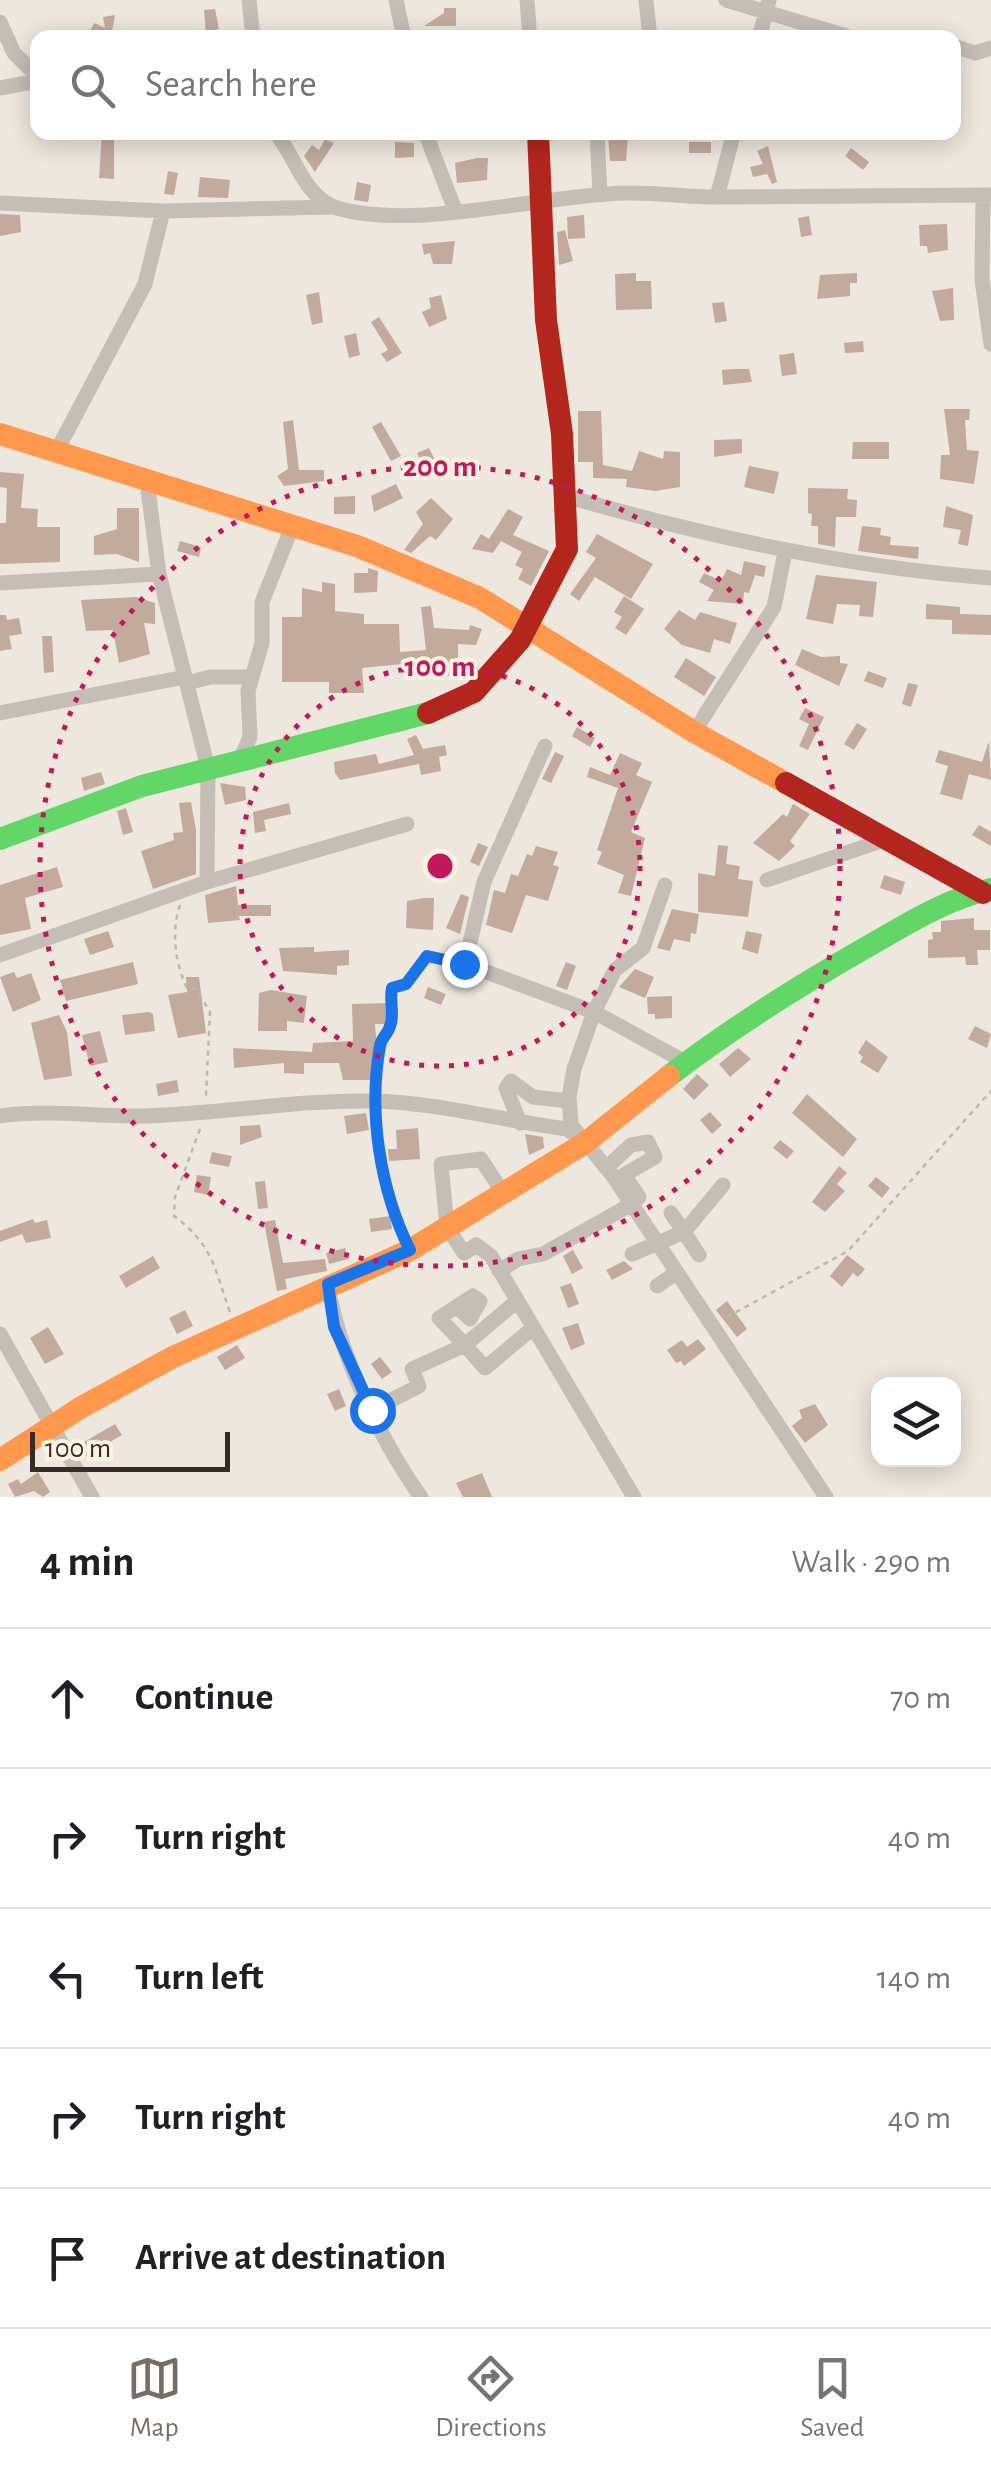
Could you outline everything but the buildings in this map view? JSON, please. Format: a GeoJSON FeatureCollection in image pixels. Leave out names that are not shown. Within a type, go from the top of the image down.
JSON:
{"type":"FeatureCollection","features":[{"type":"Feature","properties":{"kind":"street"},"geometry":{"type":"LineString","coordinates":[[249,0],[252,30]]}},
{"type":"Feature","properties":{"kind":"street"},"geometry":{"type":"LineString","coordinates":[[396,0],[402,30]]}},
{"type":"Feature","properties":{"kind":"street"},"geometry":{"type":"LineString","coordinates":[[527,0],[529,30]]}},
{"type":"Feature","properties":{"kind":"street"},"geometry":{"type":"LineString","coordinates":[[646,0],[649,30]]}},
{"type":"Feature","properties":{"kind":"street"},"geometry":{"type":"LineString","coordinates":[[726,0],[768,6],[832,30]]}},
{"type":"Feature","properties":{"kind":"street"},"geometry":{"type":"LineString","coordinates":[[0,22],[30,72]]}},
{"type":"Feature","properties":{"kind":"street"},"geometry":{"type":"LineString","coordinates":[[961,48],[974,53],[991,48]]}},
{"type":"Feature","properties":{"kind":"street"},"geometry":{"type":"LineString","coordinates":[[0,88],[30,81]]}},
{"type":"Feature","properties":{"kind":"street"},"geometry":{"type":"LineString","coordinates":[[280,140],[299,174],[332,207]]}},
{"type":"Feature","properties":{"kind":"street"},"geometry":{"type":"LineString","coordinates":[[428,140],[455,210]]}},
{"type":"Feature","properties":{"kind":"street"},"geometry":{"type":"LineString","coordinates":[[0,839],[125,792],[431,712],[474,692],[530,626],[568,549],[546,320],[539,140]]}},
{"type":"Feature","properties":{"kind":"street"},"geometry":{"type":"LineString","coordinates":[[597,140],[600,195]]}},
{"type":"Feature","properties":{"kind":"street"},"geometry":{"type":"LineString","coordinates":[[717,197],[732,140]]}},
{"type":"Feature","properties":{"kind":"street"},"geometry":{"type":"LineString","coordinates":[[0,203],[163,211],[332,207],[400,214],[506,208],[600,195],[987,195],[982,280],[991,344]]}},
{"type":"Feature","properties":{"kind":"street"},"geometry":{"type":"LineString","coordinates":[[55,454],[145,284],[163,211]]}},
{"type":"Feature","properties":{"kind":"street"},"geometry":{"type":"LineString","coordinates":[[0,434],[292,526],[426,574],[530,626],[694,732],[884,840],[988,893]]}},
{"type":"Feature","properties":{"kind":"street"},"geometry":{"type":"LineString","coordinates":[[147,482],[158,574],[208,768],[207,882]]}},
{"type":"Feature","properties":{"kind":"street"},"geometry":{"type":"LineString","coordinates":[[565,496],[785,552],[991,578]]}},
{"type":"Feature","properties":{"kind":"street"},"geometry":{"type":"LineString","coordinates":[[240,760],[250,737],[251,678],[262,642],[262,602],[292,526]]}},
{"type":"Feature","properties":{"kind":"street"},"geometry":{"type":"LineString","coordinates":[[694,732],[774,607],[785,552]]}},
{"type":"Feature","properties":{"kind":"street"},"geometry":{"type":"LineString","coordinates":[[0,583],[158,574]]}},
{"type":"Feature","properties":{"kind":"street"},"geometry":{"type":"LineString","coordinates":[[0,713],[210,676],[251,678]]}},
{"type":"Feature","properties":{"kind":"street"},"geometry":{"type":"LineString","coordinates":[[545,746],[484,882],[464,964],[594,1012],[687,1063]]}},
{"type":"Feature","properties":{"kind":"street"},"geometry":{"type":"LineString","coordinates":[[0,955],[207,882],[408,824]]}},
{"type":"Feature","properties":{"kind":"street"},"geometry":{"type":"LineString","coordinates":[[767,880],[884,840]]}},
{"type":"Feature","properties":{"kind":"street"},"geometry":{"type":"LineString","coordinates":[[665,885],[643,948],[615,970],[594,1012],[575,1067],[569,1102],[571,1125],[632,1204],[712,1326],[750,1376],[826,1497]]}},
{"type":"Feature","properties":{"kind":"street"},"geometry":{"type":"LineString","coordinates":[[0,1460],[173,1357],[410,1250],[585,1143],[687,1063],[856,952],[951,898],[988,893]]}},
{"type":"Feature","properties":{"kind":"street"},"geometry":{"type":"LineString","coordinates":[[520,1123],[506,1088],[511,1082],[533,1097],[569,1102]]}},
{"type":"Feature","properties":{"kind":"street"},"geometry":{"type":"LineString","coordinates":[[0,1116],[40,1110],[138,1116],[204,1114],[300,1103],[376,1101],[567,1129],[585,1143]]}},
{"type":"Feature","properties":{"kind":"street"},"geometry":{"type":"LineString","coordinates":[[500,1270],[518,1259],[543,1254],[632,1204],[639,1196],[624,1175],[655,1156],[648,1142],[631,1145],[606,1168]]}},
{"type":"Feature","properties":{"kind":"street"},"geometry":{"type":"LineString","coordinates":[[503,1193],[480,1158],[441,1164],[447,1228],[464,1253],[476,1245],[500,1270],[634,1497]]}},
{"type":"Feature","properties":{"kind":"street"},"geometry":{"type":"LineString","coordinates":[[632,1254],[684,1232],[723,1185]]}},
{"type":"Feature","properties":{"kind":"street"},"geometry":{"type":"LineString","coordinates":[[672,1213],[699,1255]]}},
{"type":"Feature","properties":{"kind":"street"},"geometry":{"type":"LineString","coordinates":[[657,1286],[676,1273]]}},
{"type":"Feature","properties":{"kind":"street"},"geometry":{"type":"LineString","coordinates":[[328,1284],[334,1327],[392,1454],[422,1497]]}},
{"type":"Feature","properties":{"kind":"street"},"geometry":{"type":"LineString","coordinates":[[372,1410],[419,1386],[412,1369],[465,1344],[518,1301]]}},
{"type":"Feature","properties":{"kind":"street"},"geometry":{"type":"LineString","coordinates":[[457,1307],[444,1311],[439,1318],[484,1368],[533,1328]]}},
{"type":"Feature","properties":{"kind":"street"},"geometry":{"type":"LineString","coordinates":[[0,1334],[55,1425],[92,1497]]}},
{"type":"Feature","properties":{"kind":"path"},"geometry":{"type":"LineString","coordinates":[[410,1250],[390,1209],[376,1101],[380,1042],[392,1024],[392,988],[406,984],[427,956],[464,964]]}},
{"type":"Feature","properties":{"kind":"path"},"geometry":{"type":"LineString","coordinates":[[712,1326],[848,1251],[991,1090]]}},
{"type":"Feature","properties":{"kind":"traffic: fast"},"geometry":{"type":"LineString","coordinates":[[0,839],[142,786],[428,713]]}},
{"type":"Feature","properties":{"kind":"traffic: fast"},"geometry":{"type":"LineString","coordinates":[[669,1076],[740,1025],[840,963],[926,914],[991,889]]}},
{"type":"Feature","properties":{"kind":"traffic: slow"},"geometry":{"type":"LineString","coordinates":[[0,434],[357,546],[480,598],[694,732],[786,783]]}},
{"type":"Feature","properties":{"kind":"traffic: slow"},"geometry":{"type":"LineString","coordinates":[[0,1460],[80,1408],[173,1357],[410,1250],[585,1143],[669,1076]]}},
{"type":"Feature","properties":{"kind":"traffic: jam"},"geometry":{"type":"LineString","coordinates":[[428,713],[474,692],[520,640],[567,549],[562,434],[546,320],[538,140]]}},
{"type":"Feature","properties":{"kind":"traffic: jam"},"geometry":{"type":"LineString","coordinates":[[786,783],[983,893]]}},
{"type":"Feature","properties":{"kind":"route"},"geometry":{"type":"LineString","coordinates":[[372,1410],[334,1327],[328,1284],[410,1250],[390,1209],[384,1170],[376,1101],[380,1042],[392,1024],[392,988],[406,984],[427,956],[464,964]]}}]}
